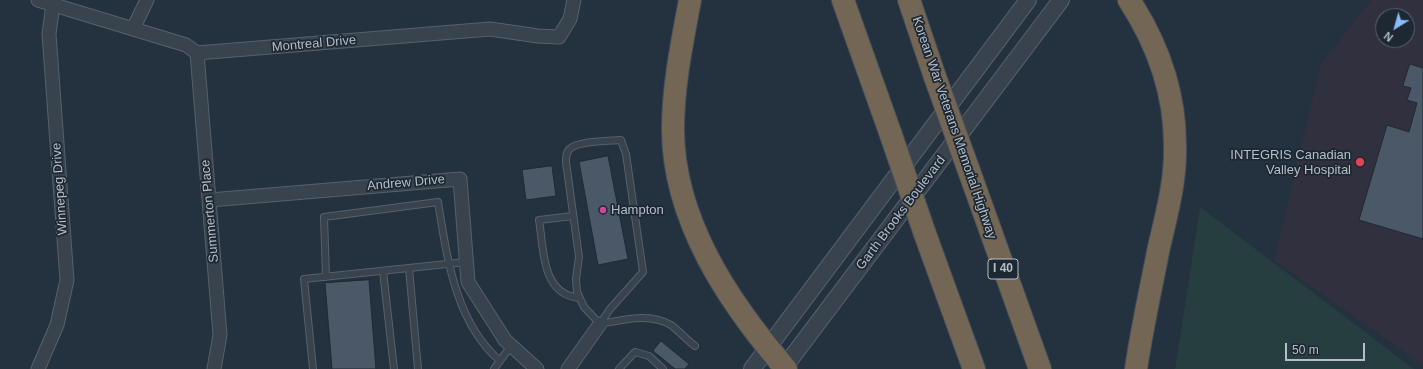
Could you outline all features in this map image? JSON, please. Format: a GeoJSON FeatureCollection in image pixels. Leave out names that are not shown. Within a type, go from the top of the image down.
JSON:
{"type":"FeatureCollection","features":[{"type":"Feature","properties":{"kind":"highway"},"geometry":{"type":"LineString","coordinates":[[690,0],[680,50],[673,130],[676,164],[684,202],[697,236],[715,271],[785,368]]}},
{"type":"Feature","properties":{"kind":"highway"},"geometry":{"type":"LineString","coordinates":[[843,0],[974,369]]}},
{"type":"Feature","properties":{"kind":"highway","name":"Korean War Veterans Memorial Highway"},"geometry":{"type":"LineString","coordinates":[[909,0],[1040,369]]}},
{"type":"Feature","properties":{"kind":"highway"},"geometry":{"type":"LineString","coordinates":[[1129,0],[1143,21],[1164,71],[1172,103],[1175,146],[1174,173],[1169,203],[1143,322],[1136,369]]}},
{"type":"Feature","properties":{"kind":"street"},"geometry":{"type":"LineString","coordinates":[[38,0],[186,45],[197,53]]}},
{"type":"Feature","properties":{"kind":"street"},"geometry":{"type":"LineString","coordinates":[[133,29],[147,0]]}},
{"type":"Feature","properties":{"kind":"street","name":"Montreal Drive"},"geometry":{"type":"LineString","coordinates":[[197,53],[490,29],[538,36],[559,37],[570,19],[574,0]]}},
{"type":"Feature","properties":{"kind":"street","name":"Garth Brooks Boulevard"},"geometry":{"type":"LineString","coordinates":[[752,369],[1028,0]]}},
{"type":"Feature","properties":{"kind":"street","name":"Garth Brooks Boulevard"},"geometry":{"type":"LineString","coordinates":[[785,368],[1062,0]]}},
{"type":"Feature","properties":{"kind":"street","name":"Winnepeg Drive"},"geometry":{"type":"LineString","coordinates":[[38,369],[57,325],[67,280],[49,34],[53,4]]}},
{"type":"Feature","properties":{"kind":"street","name":"Summerton Place"},"geometry":{"type":"LineString","coordinates":[[197,53],[220,335],[214,369]]}},
{"type":"Feature","properties":{"kind":"street","name":"Andrew Drive"},"geometry":{"type":"LineString","coordinates":[[210,200],[460,179],[468,282],[505,340],[537,369]]}},
{"type":"Feature","properties":{"kind":"street"},"geometry":{"type":"LineString","coordinates":[[568,369],[600,324]]}},
{"type":"Feature","properties":{"kind":"lane"},"geometry":{"type":"LineString","coordinates":[[621,140],[626,154],[643,272],[610,309],[600,324],[584,307],[579,298],[576,279],[579,258],[566,162],[567,153],[571,147],[578,144],[621,140]]}},
{"type":"Feature","properties":{"kind":"lane"},"geometry":{"type":"LineString","coordinates":[[326,277],[324,217],[438,202],[449,264],[459,298],[468,319],[491,353],[500,361]]}},
{"type":"Feature","properties":{"kind":"lane"},"geometry":{"type":"LineString","coordinates":[[573,216],[539,220],[548,277],[561,292],[568,297],[579,298]]}},
{"type":"Feature","properties":{"kind":"lane"},"geometry":{"type":"LineString","coordinates":[[313,369],[304,279],[466,262]]}},
{"type":"Feature","properties":{"kind":"lane"},"geometry":{"type":"LineString","coordinates":[[409,268],[418,369]]}},
{"type":"Feature","properties":{"kind":"lane"},"geometry":{"type":"LineString","coordinates":[[383,271],[394,369]]}},
{"type":"Feature","properties":{"kind":"lane"},"geometry":{"type":"LineString","coordinates":[[600,324],[640,317],[670,325],[695,346]]}},
{"type":"Feature","properties":{"kind":"lane"},"geometry":{"type":"LineString","coordinates":[[494,369],[511,346]]}},
{"type":"Feature","properties":{"kind":"lane"},"geometry":{"type":"LineString","coordinates":[[619,369],[635,352],[649,356],[663,369]]}},
{"type":"Feature","properties":{"kind":"shaded area","name":"INTEGRIS Canadian Valley Hospital"},"geometry":{"type":"Polygon","coordinates":[[[1371,0],[1423,0],[1423,365],[1274,260],[1321,64],[1371,0]]]}},
{"type":"Feature","properties":{"kind":"green space"},"geometry":{"type":"Polygon","coordinates":[[[1200,207],[1414,369],[1175,369],[1200,207]]]}},
{"type":"Feature","properties":{"kind":"building"},"geometry":{"type":"Polygon","coordinates":[[[1410,64],[1423,68],[1423,239],[1359,220],[1387,125],[1409,132],[1417,103],[1407,100],[1411,88],[1403,86],[1410,64]]]}},
{"type":"Feature","properties":{"kind":"building","name":"Hampton"},"geometry":{"type":"Polygon","coordinates":[[[608,156],[628,259],[598,265],[579,162],[608,156]]]}},
{"type":"Feature","properties":{"kind":"building"},"geometry":{"type":"Polygon","coordinates":[[[552,166],[556,196],[526,200],[522,170],[552,166]]]}},
{"type":"Feature","properties":{"kind":"building"},"geometry":{"type":"Polygon","coordinates":[[[369,280],[376,369],[332,369],[325,283],[369,280]]]}},
{"type":"Feature","properties":{"kind":"building"},"geometry":{"type":"Polygon","coordinates":[[[661,341],[689,364],[685,369],[675,369],[653,351],[661,341]]]}},
{"type":"Feature","properties":{"kind":"place","name":"INTEGRIS Canadian Valley Hospital"},"geometry":{"type":"Point","coordinates":[1360,162]}},
{"type":"Feature","properties":{"kind":"place","name":"Hampton"},"geometry":{"type":"Point","coordinates":[603,210]}}]}
